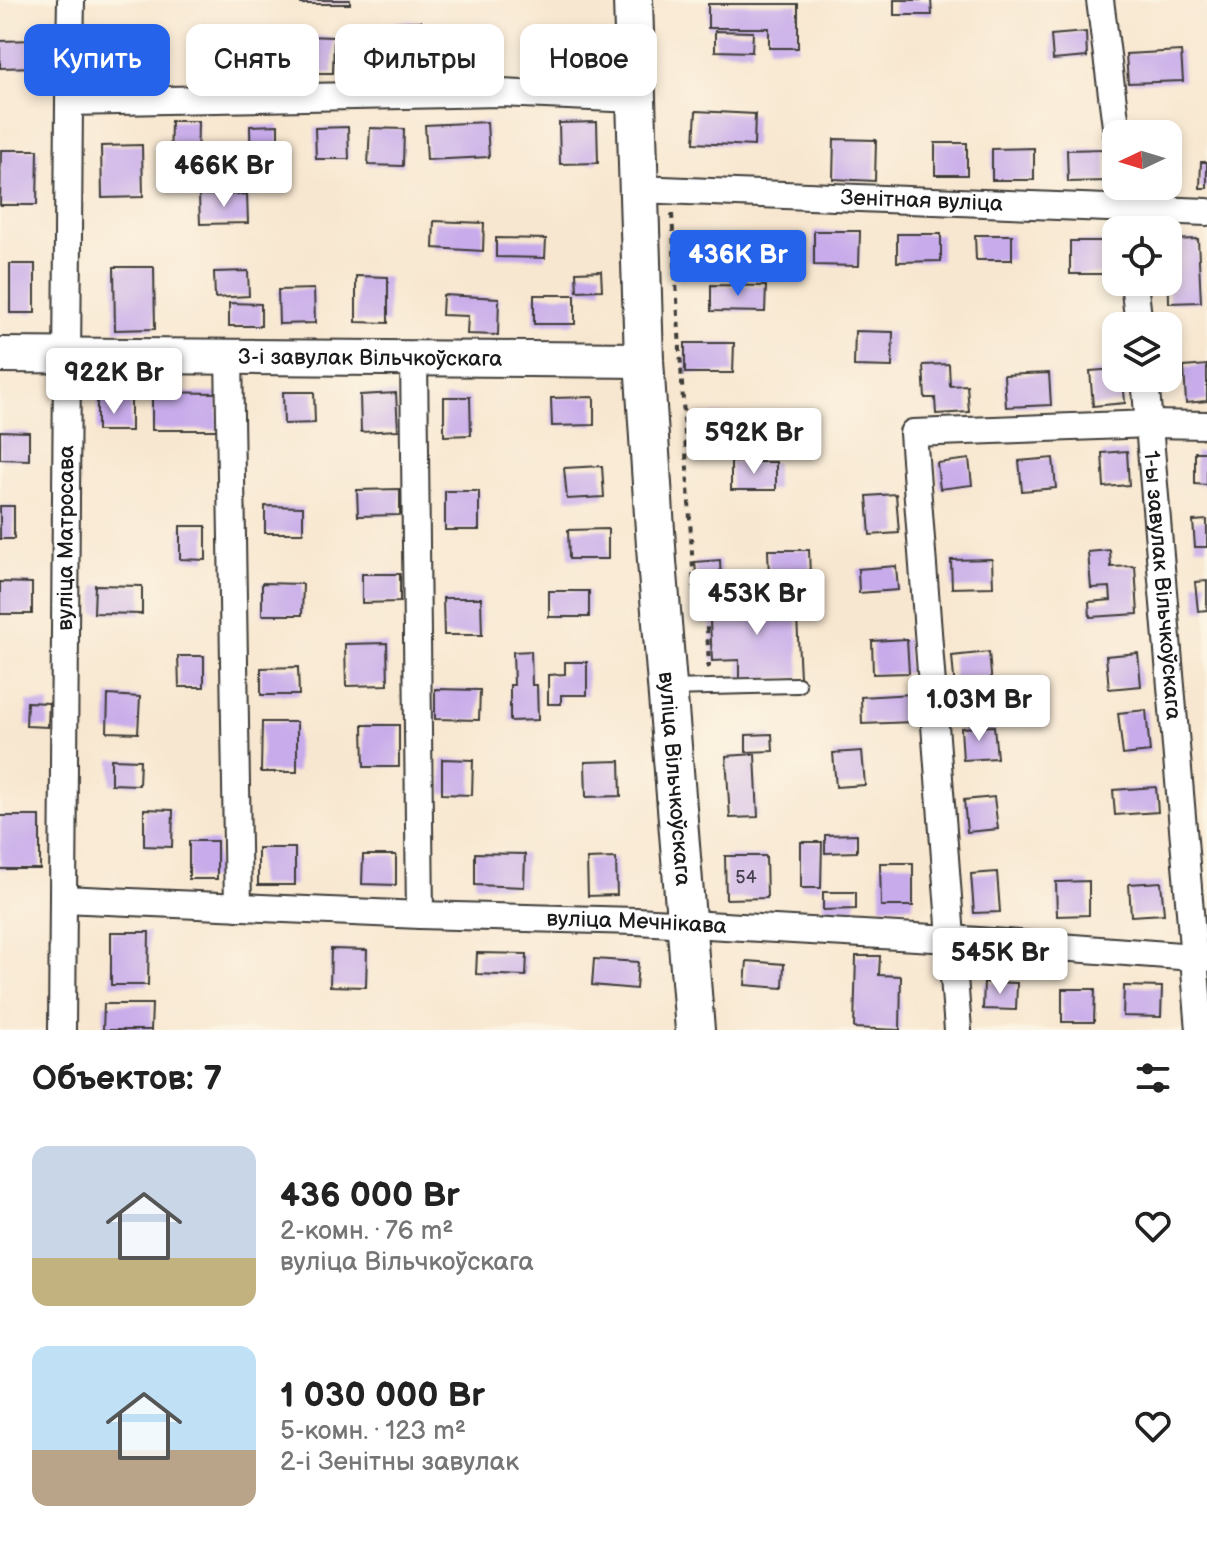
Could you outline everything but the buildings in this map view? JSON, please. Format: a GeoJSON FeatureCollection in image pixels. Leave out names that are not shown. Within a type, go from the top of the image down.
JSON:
{"type":"FeatureCollection","features":[{"type":"Feature","properties":{"kind":"main road","name":"вуліца Вільчкоўскага"},"geometry":{"type":"LineString","coordinates":[[633,0],[636,99],[654,189],[644,360],[681,687],[687,924],[695,1030]]}},
{"type":"Feature","properties":{"kind":"street","name":"вуліца Матросава"},"geometry":{"type":"LineString","coordinates":[[62,1030],[71,0]]}},
{"type":"Feature","properties":{"kind":"street"},"geometry":{"type":"LineString","coordinates":[[1100,0],[1115,120]]}},
{"type":"Feature","properties":{"kind":"street"},"geometry":{"type":"LineString","coordinates":[[69,102],[500,93],[636,99]]}},
{"type":"Feature","properties":{"kind":"street","name":"Зенітная вуліца"},"geometry":{"type":"LineString","coordinates":[[654,189],[1207,212]]}},
{"type":"Feature","properties":{"kind":"street","name":"3-і завулак Вільчкоўскага"},"geometry":{"type":"LineString","coordinates":[[0,355],[644,360]]}},
{"type":"Feature","properties":{"kind":"street"},"geometry":{"type":"LineString","coordinates":[[229,355],[238,907]]}},
{"type":"Feature","properties":{"kind":"street"},"geometry":{"type":"LineString","coordinates":[[414,358],[420,915]]}},
{"type":"Feature","properties":{"kind":"street","name":"1-ы завулак Вільчкоўскага"},"geometry":{"type":"LineString","coordinates":[[1147,392],[1201,957],[1200,1030]]}},
{"type":"Feature","properties":{"kind":"street"},"geometry":{"type":"LineString","coordinates":[[958,1030],[913,433],[1150,424],[1207,425]]}},
{"type":"Feature","properties":{"kind":"street","name":"вуліца Мечнікава"},"geometry":{"type":"LineString","coordinates":[[63,899],[687,924],[1201,957]]}},
{"type":"Feature","properties":{"kind":"lane"},"geometry":{"type":"LineString","coordinates":[[681,687],[798,685]]}},
{"type":"Feature","properties":{"kind":"path"},"geometry":{"type":"LineString","coordinates":[[654,189],[695,604],[706,611],[709,666],[695,673],[681,687]]}}]}
